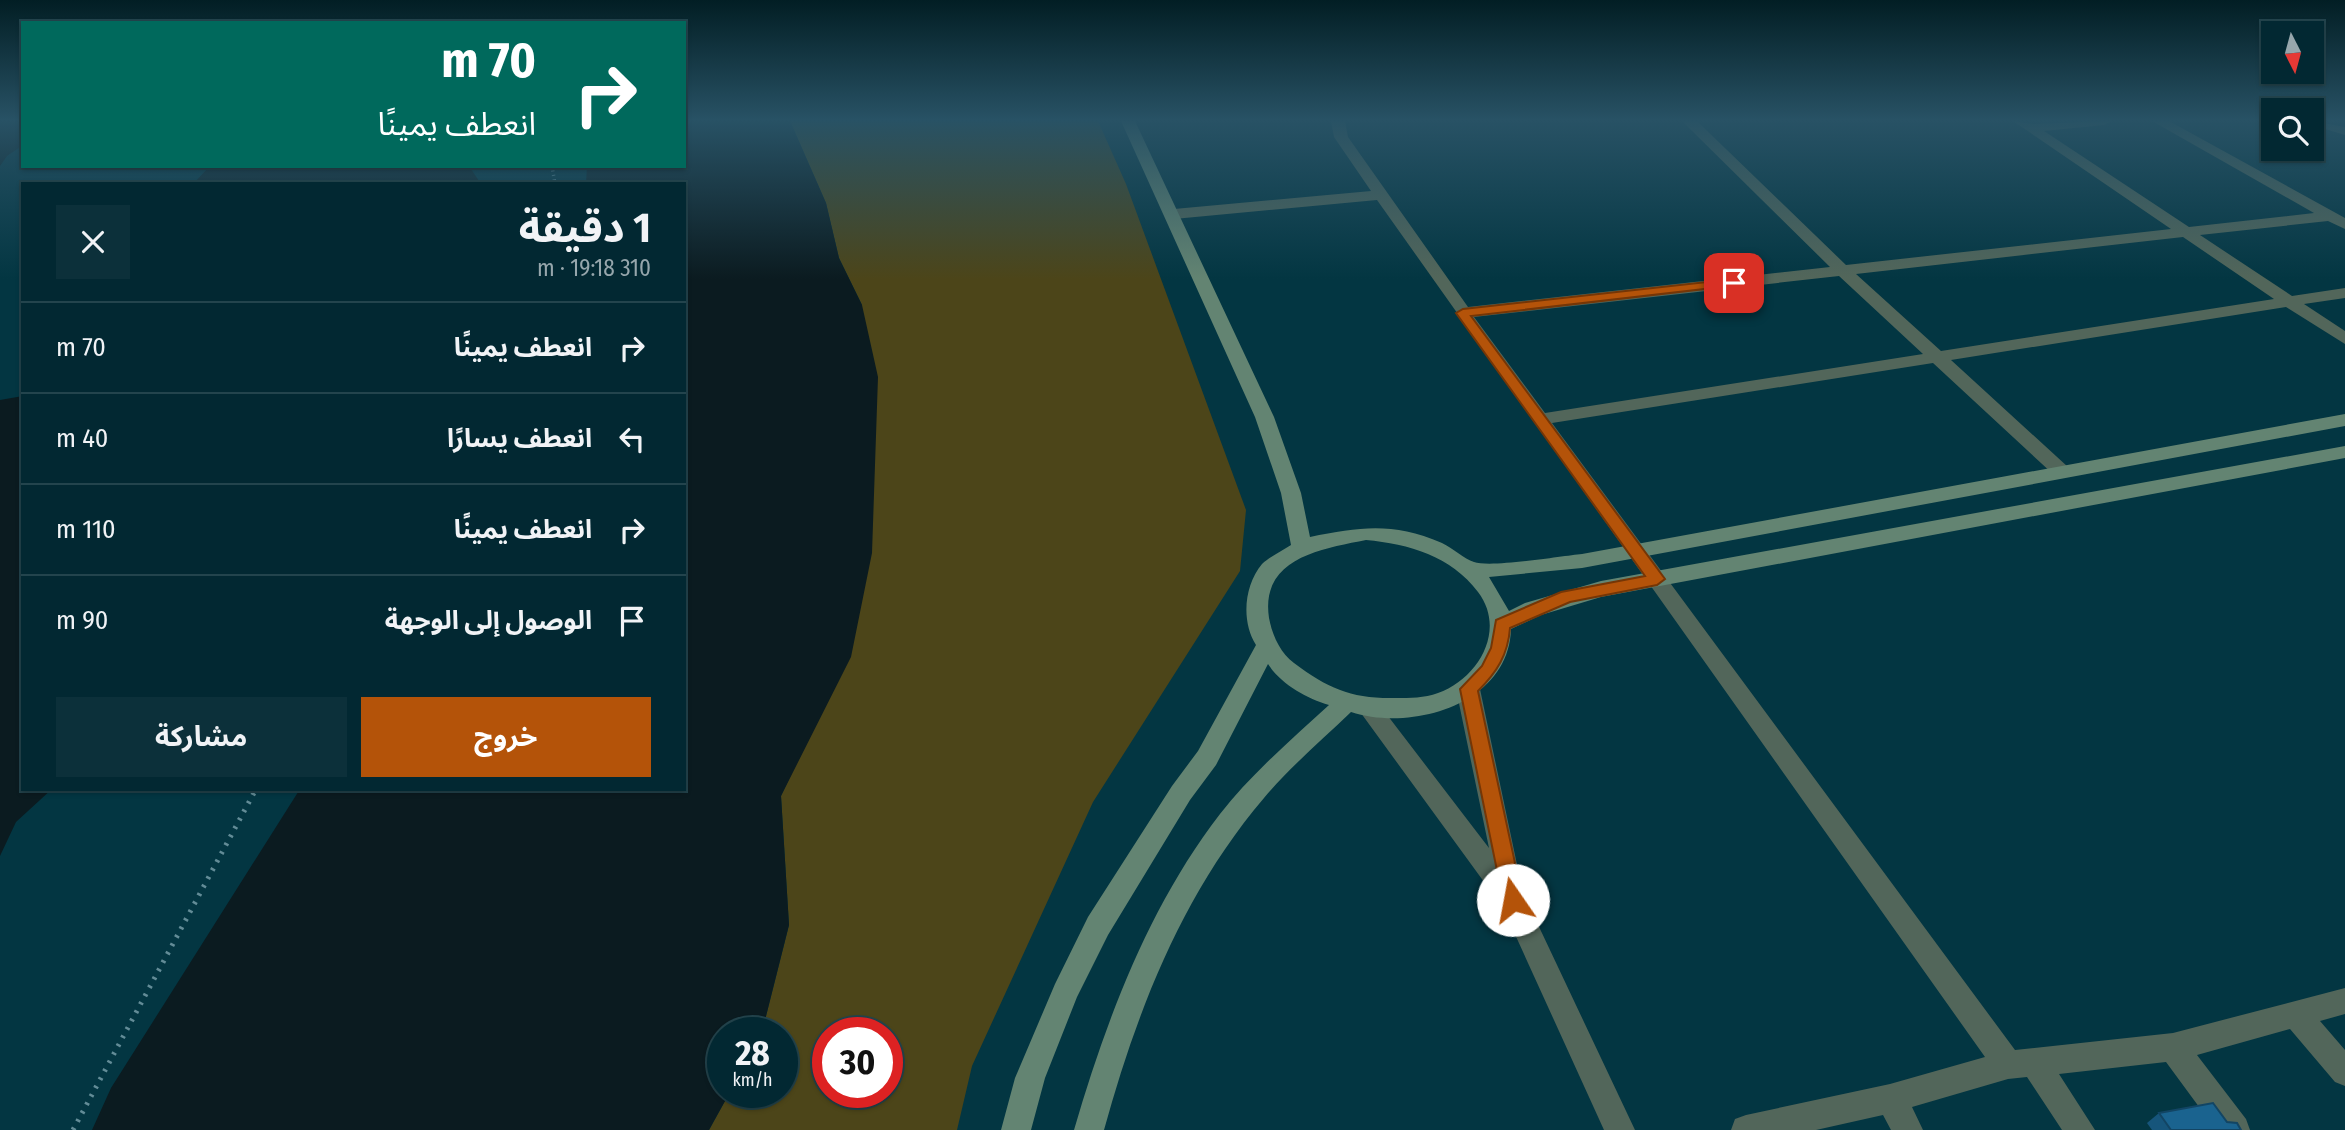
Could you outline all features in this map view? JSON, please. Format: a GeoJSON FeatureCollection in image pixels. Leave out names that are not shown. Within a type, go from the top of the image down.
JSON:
{"type":"FeatureCollection","features":[{"type":"Feature","properties":{"kind":"main road"},"geometry":{"type":"LineString","coordinates":[[1154,174],[1277,446],[1291,490],[1301,546]]}},
{"type":"Feature","properties":{"kind":"main road"},"geometry":{"type":"LineString","coordinates":[[1470,570],[1551,565],[2345,420]]}},
{"type":"Feature","properties":{"kind":"main road"},"geometry":{"type":"LineString","coordinates":[[1502,625],[1567,596],[2345,452]]}},
{"type":"Feature","properties":{"kind":"main road"},"geometry":{"type":"LineString","coordinates":[[1341,534],[1392,535],[1421,542],[1447,554],[1470,570],[1486,586],[1497,605],[1502,625],[1500,648],[1488,670],[1468,689],[1448,700],[1424,707],[1358,706],[1303,684],[1284,672],[1265,649],[1256,626],[1255,603],[1262,582],[1276,563],[1301,546],[1341,534]]}},
{"type":"Feature","properties":{"kind":"main road"},"geometry":{"type":"LineString","coordinates":[[1016,1130],[1030,1078],[1065,993],[1098,926],[1174,805],[1208,758],[1265,649]]}},
{"type":"Feature","properties":{"kind":"main road"},"geometry":{"type":"LineString","coordinates":[[1089,1130],[1099,1093],[1136,990],[1183,896],[1222,833],[1256,789],[1358,706]]}},
{"type":"Feature","properties":{"kind":"street"},"geometry":{"type":"LineString","coordinates":[[1365,174],[1657,579],[2021,1063],[2080,1130]]}},
{"type":"Feature","properties":{"kind":"street"},"geometry":{"type":"LineString","coordinates":[[1743,174],[1843,271],[2061,471]]}},
{"type":"Feature","properties":{"kind":"street"},"geometry":{"type":"LineString","coordinates":[[2098,174],[2345,340]]}},
{"type":"Feature","properties":{"kind":"street"},"geometry":{"type":"LineString","coordinates":[[2254,174],[2338,220]]}},
{"type":"Feature","properties":{"kind":"street"},"geometry":{"type":"LineString","coordinates":[[1174,214],[1379,195]]}},
{"type":"Feature","properties":{"kind":"street"},"geometry":{"type":"LineString","coordinates":[[1463,313],[2182,231],[2338,220]]}},
{"type":"Feature","properties":{"kind":"street"},"geometry":{"type":"LineString","coordinates":[[1540,419],[2345,293]]}},
{"type":"Feature","properties":{"kind":"street"},"geometry":{"type":"LineString","coordinates":[[1468,689],[1513,900],[1620,1130]]}},
{"type":"Feature","properties":{"kind":"street"},"geometry":{"type":"LineString","coordinates":[[1358,706],[1513,900]]}},
{"type":"Feature","properties":{"kind":"street"},"geometry":{"type":"LineString","coordinates":[[1746,1130],[1890,1099],[2021,1063],[2173,1047],[2345,1001]]}},
{"type":"Feature","properties":{"kind":"street"},"geometry":{"type":"LineString","coordinates":[[2294,1013],[2345,1072]]}},
{"type":"Feature","properties":{"kind":"street"},"geometry":{"type":"LineString","coordinates":[[2173,1047],[2235,1130]]}},
{"type":"Feature","properties":{"kind":"street"},"geometry":{"type":"LineString","coordinates":[[1890,1099],[1908,1130]]}},
{"type":"Feature","properties":{"kind":"path"},"geometry":{"type":"LineString","coordinates":[[73,1130],[255,791]]}},
{"type":"Feature","properties":{"kind":"shaded area"},"geometry":{"type":"Polygon","coordinates":[[[203,174],[474,174],[479,181],[479,182],[195,182],[203,174]]]}},
{"type":"Feature","properties":{"kind":"shaded area"},"geometry":{"type":"Polygon","coordinates":[[[587,174],[813,174],[826,203],[839,258],[862,305],[878,377],[872,553],[851,657],[781,796],[789,925],[766,1017],[707,1017],[707,1108],[721,1108],[709,1130],[92,1130],[111,1088],[299,791],[686,791],[686,182],[586,182],[587,174]]]}},
{"type":"Feature","properties":{"kind":"shaded area"},"geometry":{"type":"Polygon","coordinates":[[[813,174],[1121,174],[1246,510],[1240,571],[1093,802],[972,1066],[957,1130],[709,1130],[721,1108],[798,1108],[798,1017],[766,1017],[789,925],[781,796],[801,753],[862,305],[839,258],[826,203],[813,174]]]}},
{"type":"Feature","properties":{"kind":"shaded area"},"geometry":{"type":"Polygon","coordinates":[[[21,396],[21,791],[50,791],[16,822],[0,856],[0,400],[21,396]]]}},
{"type":"Feature","properties":{"kind":"building"},"geometry":{"type":"Polygon","coordinates":[[[2213,1103],[2227,1122],[2237,1123],[2241,1130],[2171,1130],[2159,1113],[2213,1103]]]}},
{"type":"Feature","properties":{"kind":"route"},"geometry":{"type":"LineString","coordinates":[[1513,900],[1468,689],[1488,670],[1500,648],[1502,625],[1567,596],[1657,579],[1463,313],[1734,283]]}}]}
